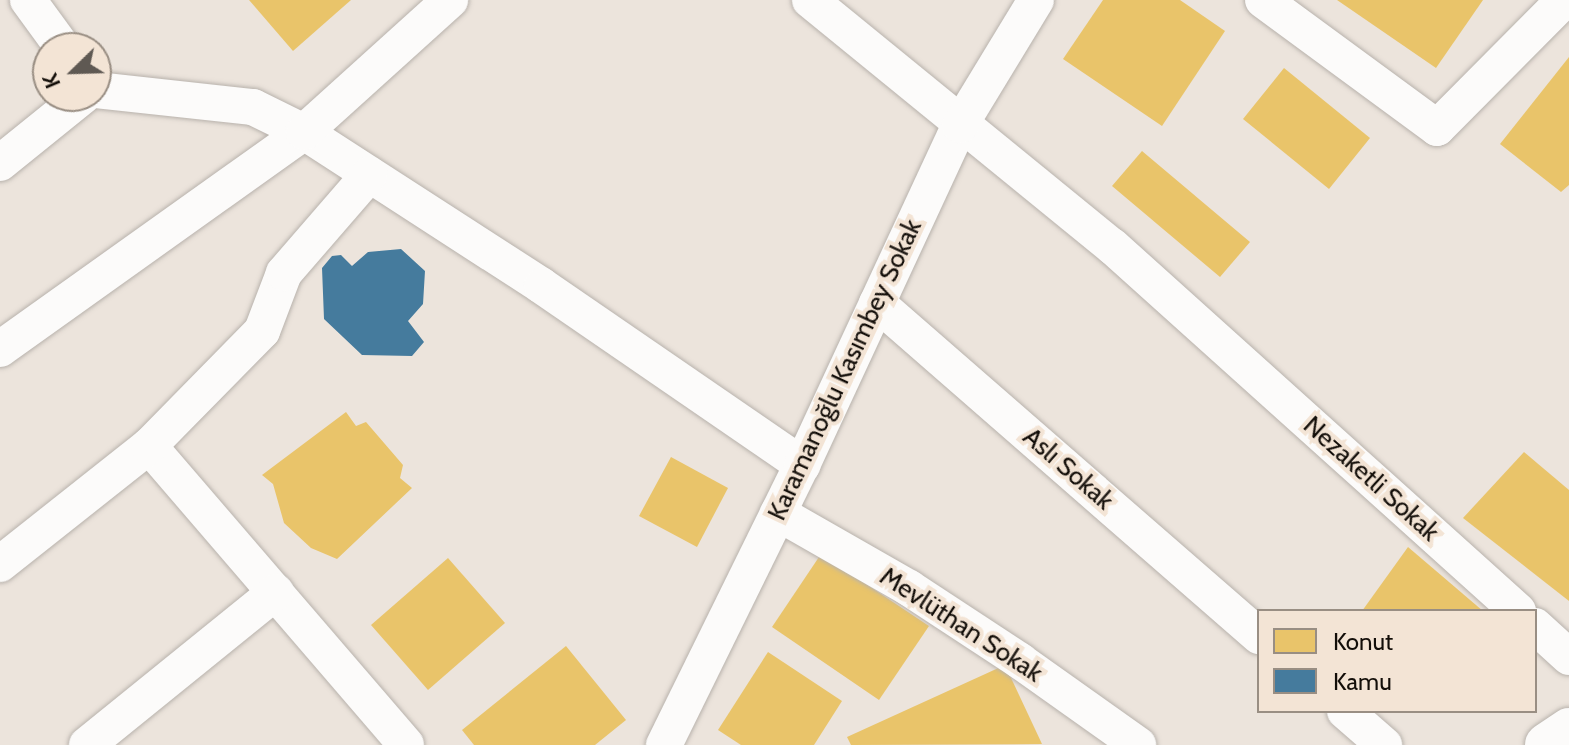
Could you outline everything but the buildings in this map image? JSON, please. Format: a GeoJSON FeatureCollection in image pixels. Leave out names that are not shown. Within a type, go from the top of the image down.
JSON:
{"type":"FeatureCollection","features":[{"type":"Feature","properties":{"kind":"main road"},"geometry":{"type":"LineString","coordinates":[[1547,745],[1569,730]]}},
{"type":"Feature","properties":{"kind":"street"},"geometry":{"type":"LineString","coordinates":[[28,0],[51,32]]}},
{"type":"Feature","properties":{"kind":"street"},"geometry":{"type":"LineString","coordinates":[[0,349],[304,132],[450,0]]}},
{"type":"Feature","properties":{"kind":"street","name":"Nezaketli Sokak"},"geometry":{"type":"LineString","coordinates":[[810,0],[1112,246],[1516,609]]}},
{"type":"Feature","properties":{"kind":"street","name":"Karamanoğlu Kasımbey Sokak"},"geometry":{"type":"LineString","coordinates":[[664,745],[802,465],[960,125],[1036,0]]}},
{"type":"Feature","properties":{"kind":"street"},"geometry":{"type":"LineString","coordinates":[[1263,0],[1437,128],[1564,0]]}},
{"type":"Feature","properties":{"kind":"street"},"geometry":{"type":"LineString","coordinates":[[112,92],[253,107],[304,132],[542,286],[802,465]]}},
{"type":"Feature","properties":{"kind":"street"},"geometry":{"type":"LineString","coordinates":[[0,163],[63,112]]}},
{"type":"Feature","properties":{"kind":"street"},"geometry":{"type":"LineString","coordinates":[[0,564],[149,446],[262,331],[284,273],[369,175]]}},
{"type":"Feature","properties":{"kind":"street","name":"Aslı Sokak"},"geometry":{"type":"LineString","coordinates":[[877,303],[1257,634]]}},
{"type":"Feature","properties":{"kind":"street"},"geometry":{"type":"LineString","coordinates":[[149,446],[406,745]]}},
{"type":"Feature","properties":{"kind":"street","name":"Mevlüthan Sokak"},"geometry":{"type":"LineString","coordinates":[[778,513],[909,588],[1020,661],[1138,745]]}},
{"type":"Feature","properties":{"kind":"street"},"geometry":{"type":"LineString","coordinates":[[87,745],[276,592]]}},
{"type":"Feature","properties":{"kind":"street"},"geometry":{"type":"LineString","coordinates":[[1537,628],[1569,657]]}},
{"type":"Feature","properties":{"kind":"street"},"geometry":{"type":"LineString","coordinates":[[1347,713],[1384,745]]}}]}
